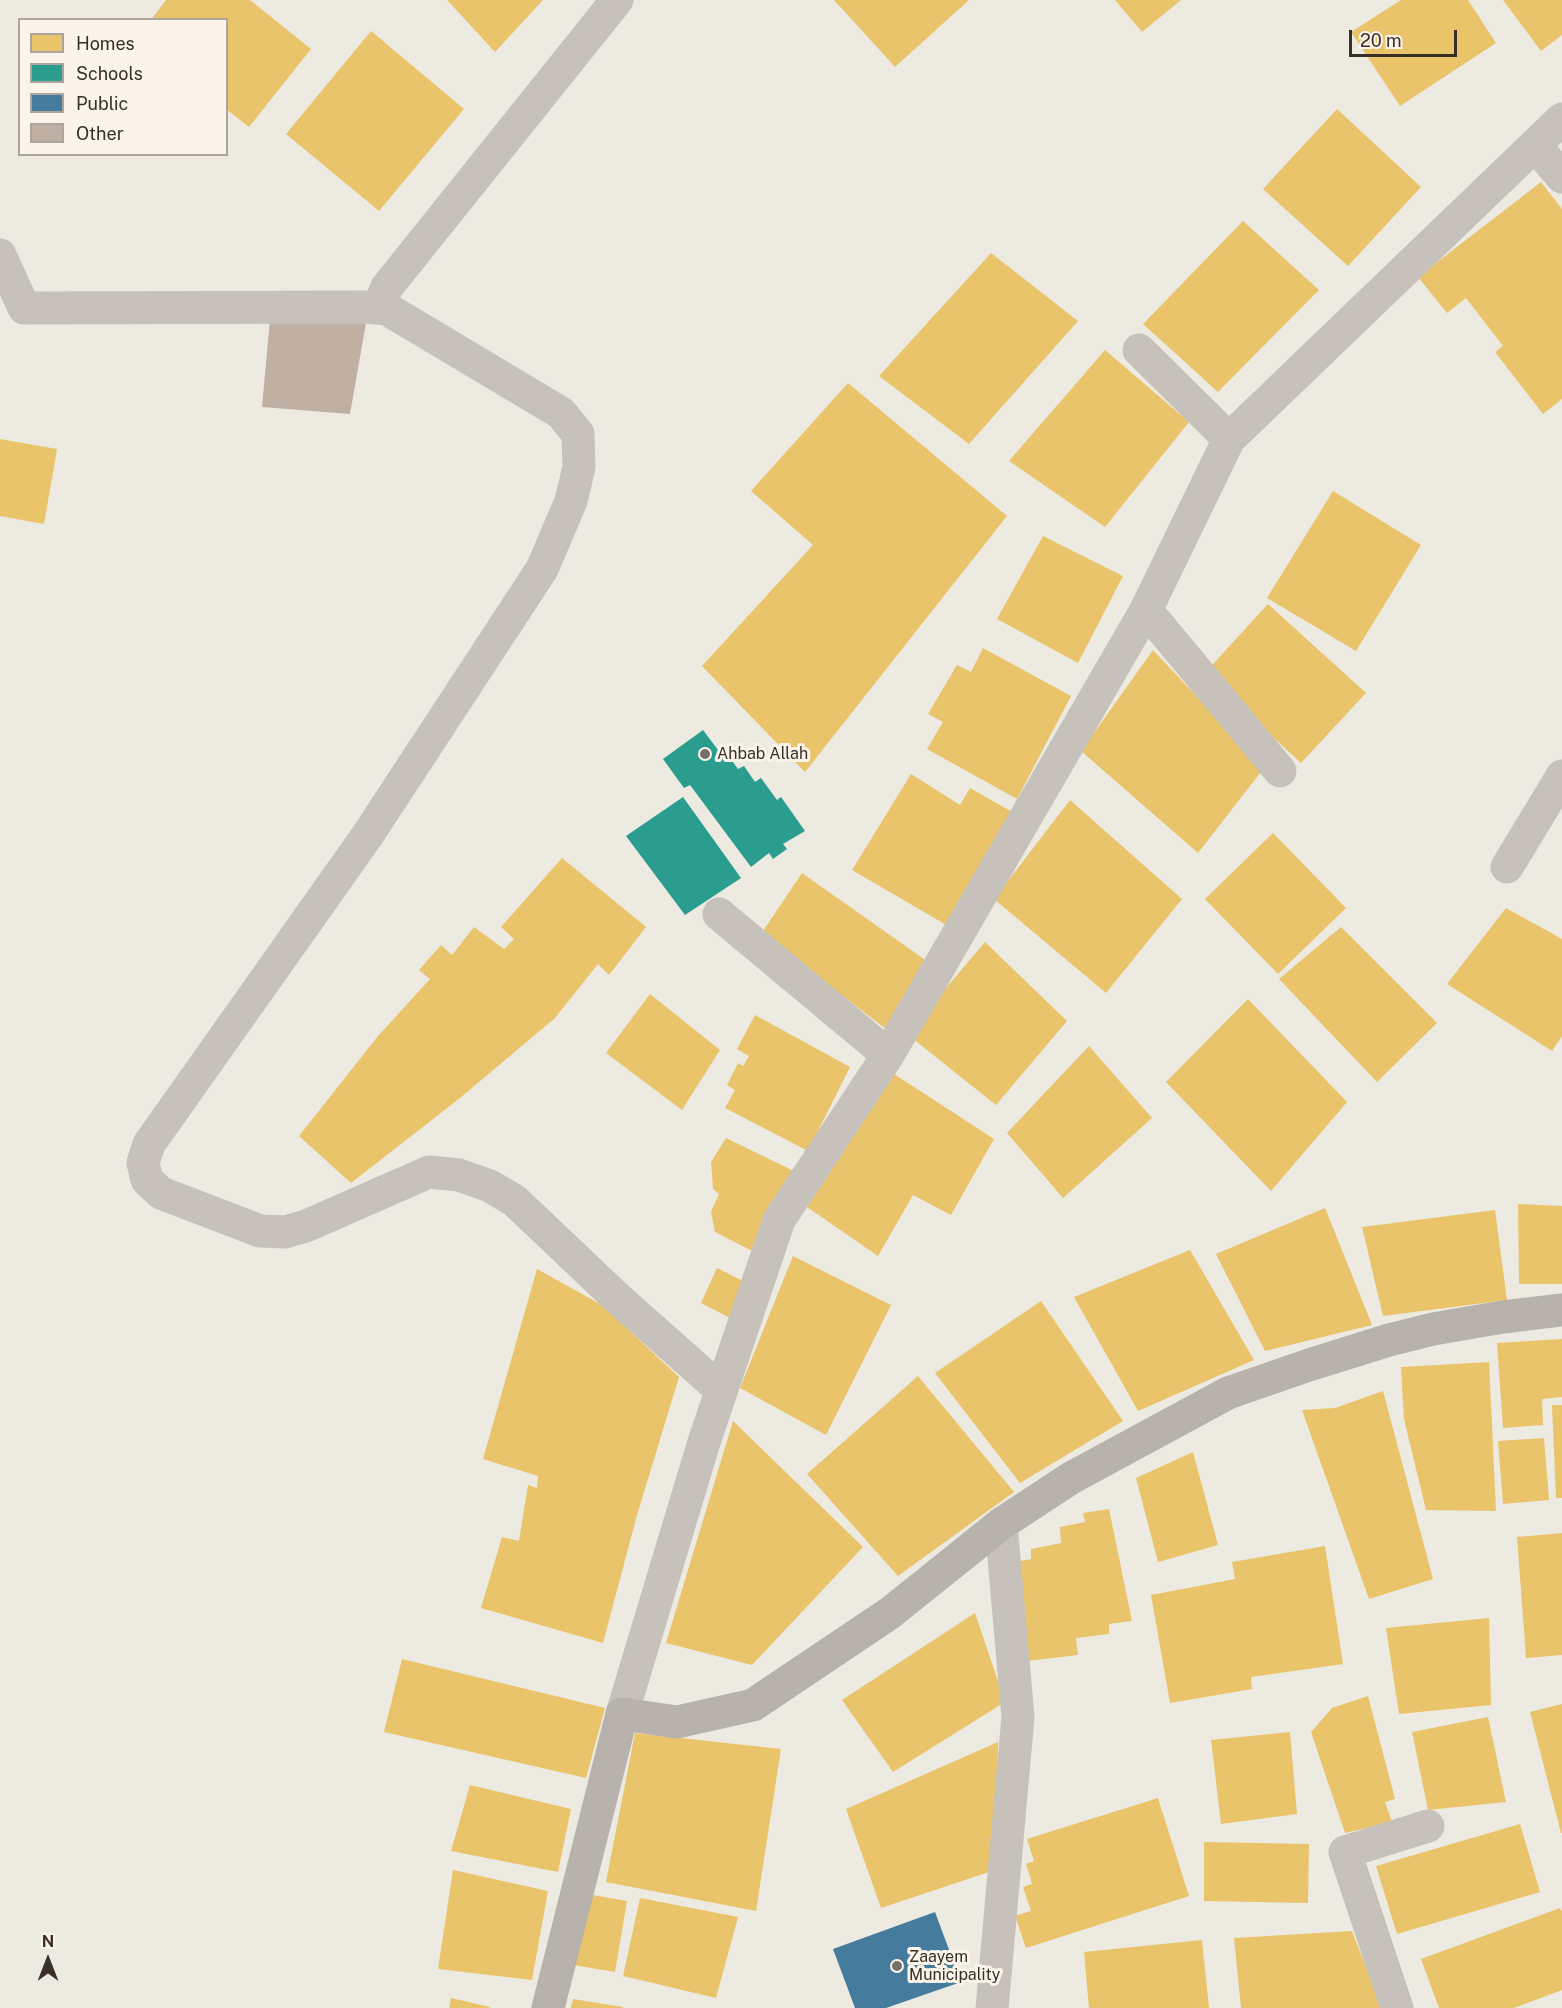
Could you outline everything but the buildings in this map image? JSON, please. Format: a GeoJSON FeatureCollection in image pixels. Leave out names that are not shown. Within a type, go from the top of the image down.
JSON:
{"type":"FeatureCollection","features":[{"type":"Feature","properties":{"kind":"street"},"geometry":{"type":"LineString","coordinates":[[378,308],[387,287],[617,0]]}},
{"type":"Feature","properties":{"kind":"street"},"geometry":{"type":"LineString","coordinates":[[548,2008],[622,1714],[721,1390],[779,1220],[888,1055],[1146,610],[1229,439],[1562,118]]}},
{"type":"Feature","properties":{"kind":"street"},"geometry":{"type":"LineString","coordinates":[[1534,145],[1562,177]]}},
{"type":"Feature","properties":{"kind":"street"},"geometry":{"type":"LineString","coordinates":[[0,255],[24,308],[365,306],[387,309],[561,413],[578,434],[579,467],[571,501],[542,569],[367,836],[149,1144],[143,1163],[147,1180],[161,1193],[260,1231],[285,1232],[306,1226],[429,1172],[459,1175],[490,1186],[515,1201],[614,1295],[721,1390]]}},
{"type":"Feature","properties":{"kind":"street"},"geometry":{"type":"LineString","coordinates":[[1139,350],[1229,439]]}},
{"type":"Feature","properties":{"kind":"street"},"geometry":{"type":"LineString","coordinates":[[1146,610],[1280,771]]}},
{"type":"Feature","properties":{"kind":"street"},"geometry":{"type":"LineString","coordinates":[[1507,867],[1562,776]]}},
{"type":"Feature","properties":{"kind":"street"},"geometry":{"type":"LineString","coordinates":[[719,914],[888,1055]]}},
{"type":"Feature","properties":{"kind":"street"},"geometry":{"type":"LineString","coordinates":[[622,1714],[677,1722],[753,1705],[890,1613],[1001,1524],[1071,1478],[1228,1393],[1389,1340],[1445,1327],[1562,1310]]}},
{"type":"Feature","properties":{"kind":"street"},"geometry":{"type":"LineString","coordinates":[[992,2008],[1018,1717],[1001,1524]]}},
{"type":"Feature","properties":{"kind":"street"},"geometry":{"type":"LineString","coordinates":[[1397,2008],[1345,1852],[1428,1826]]}},
{"type":"Feature","properties":{"kind":"place","name":"Ahbab Allah"},"geometry":{"type":"Point","coordinates":[705,754]}},
{"type":"Feature","properties":{"kind":"place","name":"Zaayem Municipality"},"geometry":{"type":"Point","coordinates":[897,1966]}}]}
